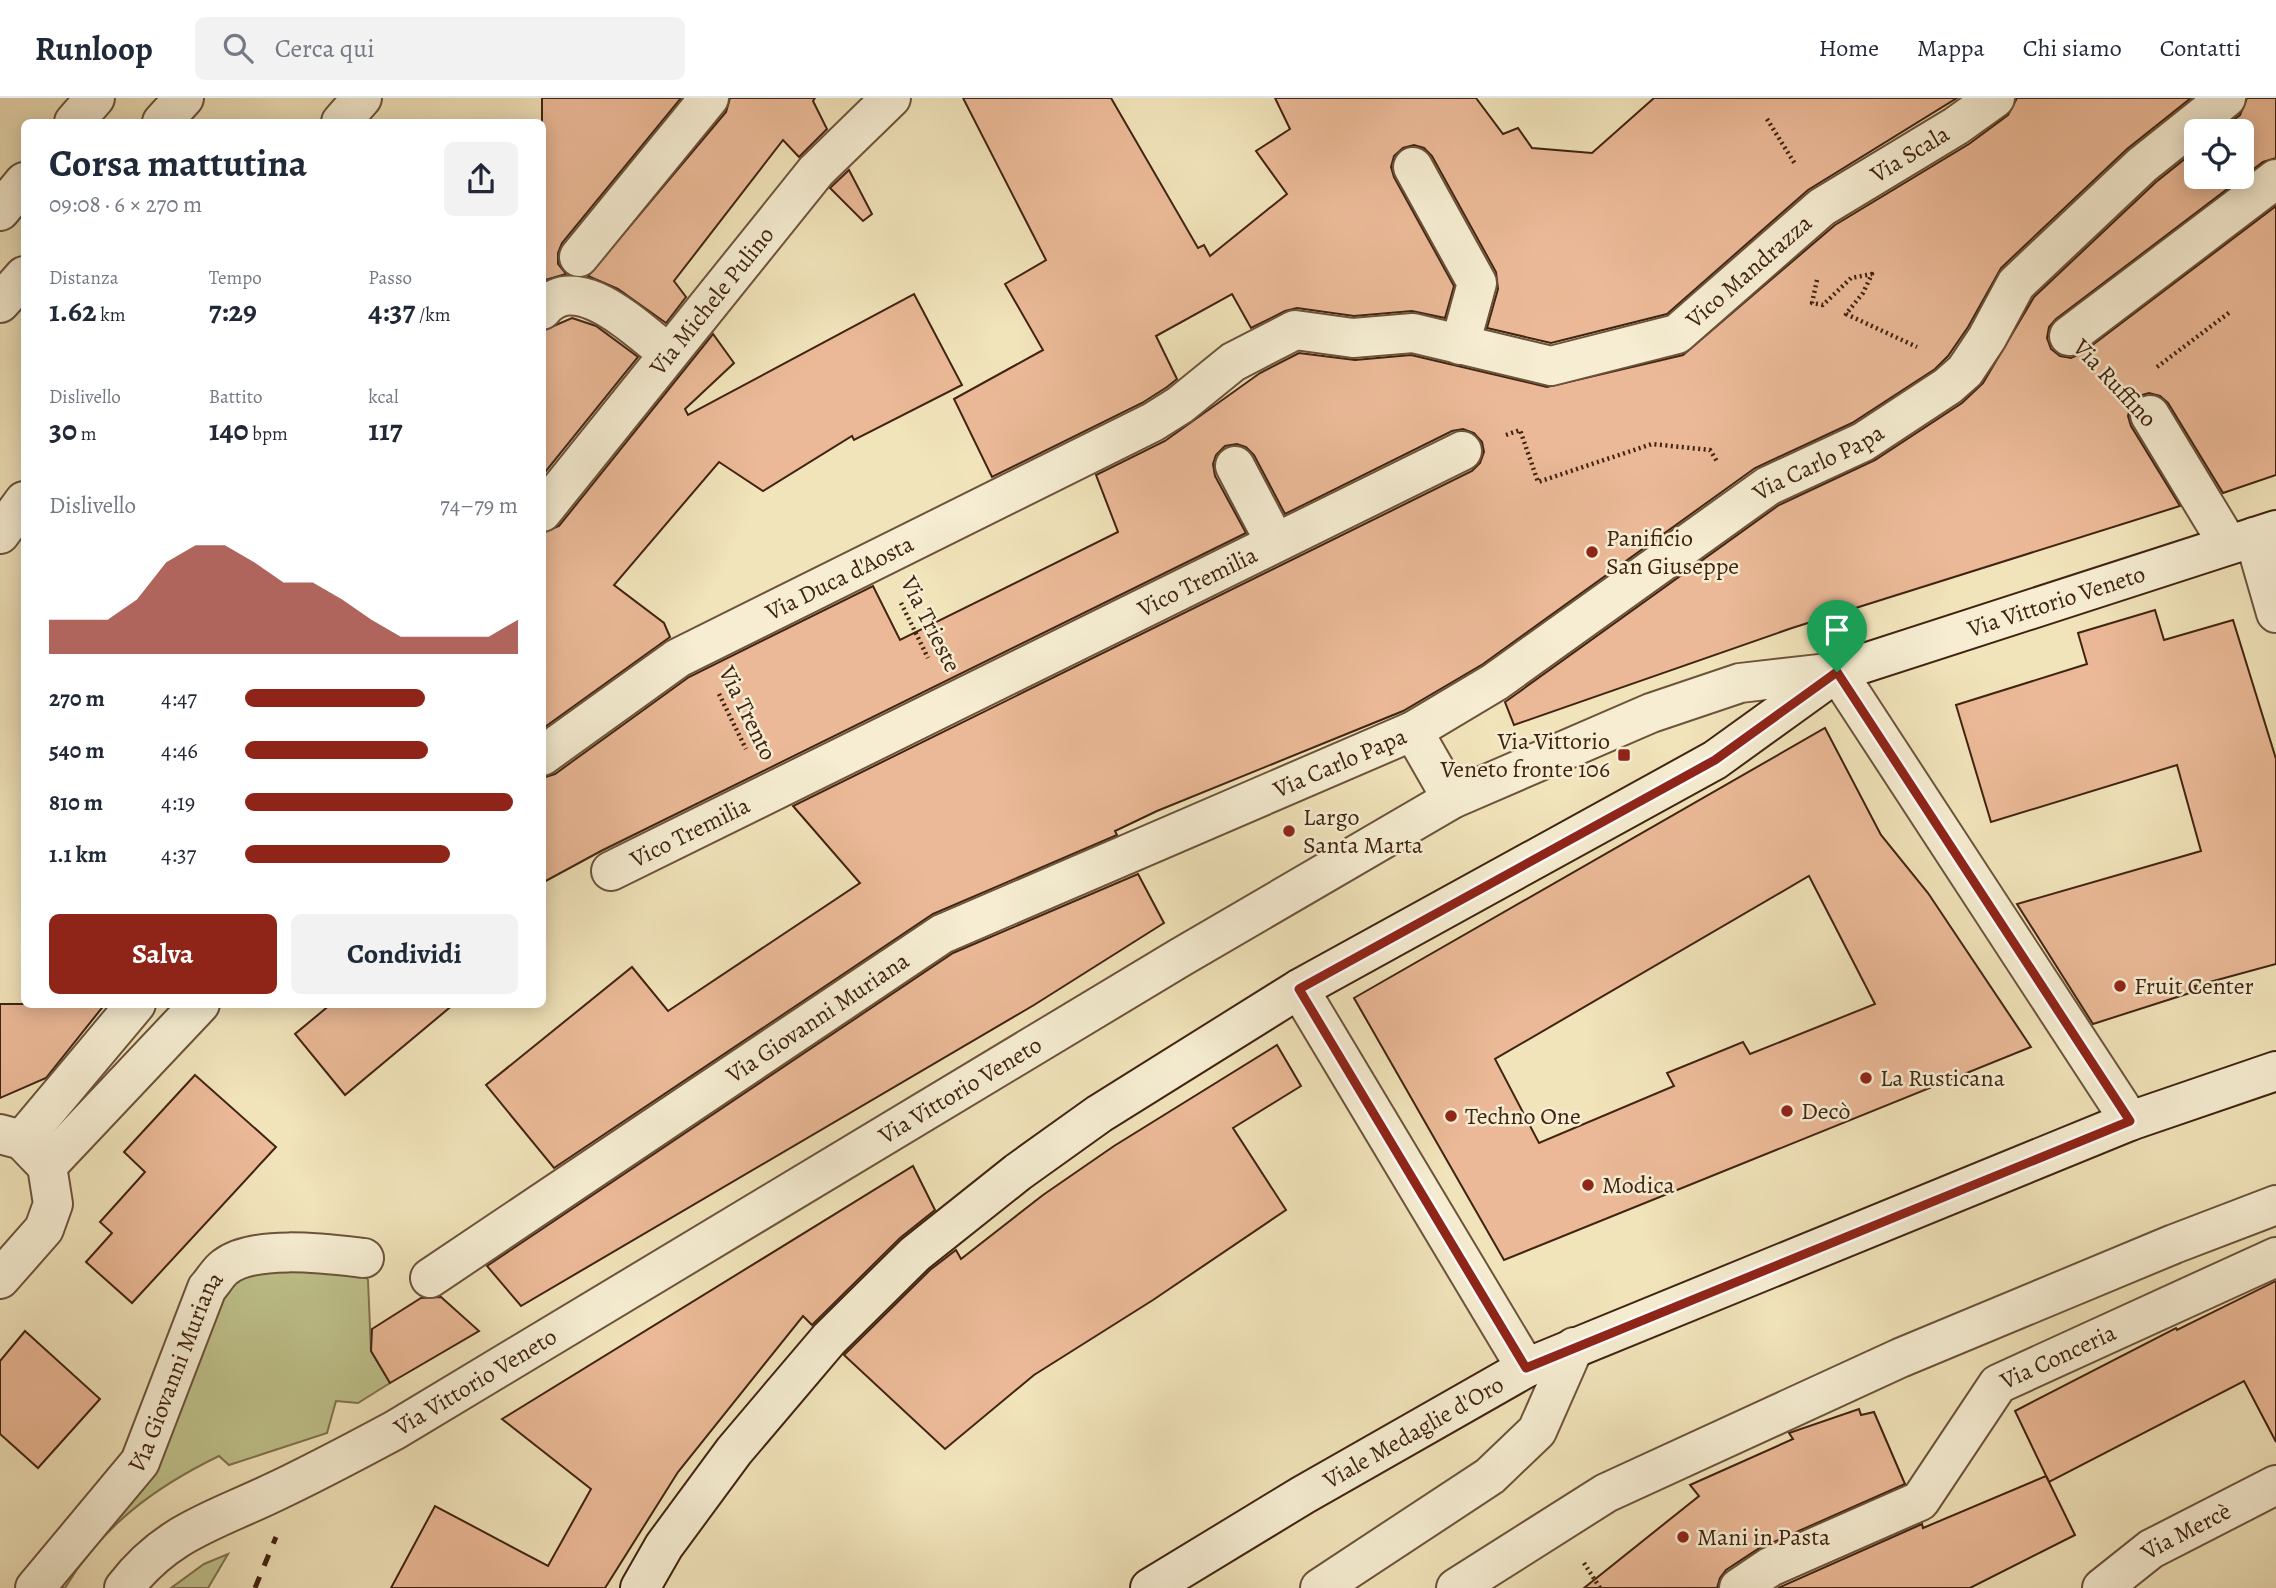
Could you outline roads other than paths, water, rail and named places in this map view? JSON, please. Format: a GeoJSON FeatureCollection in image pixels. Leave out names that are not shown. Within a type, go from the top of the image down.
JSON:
{"type":"FeatureCollection","features":[{"type":"Feature","properties":{"kind":"street"},"geometry":{"type":"LineString","coordinates":[[77,119],[95,98]]}},
{"type":"Feature","properties":{"kind":"street"},"geometry":{"type":"LineString","coordinates":[[344,119],[362,98]]}},
{"type":"Feature","properties":{"kind":"street"},"geometry":{"type":"LineString","coordinates":[[579,257],[709,98]]}},
{"type":"Feature","properties":{"kind":"street","name":"Via Michele Pulino"},"geometry":{"type":"LineString","coordinates":[[546,507],[816,171],[891,98]]}},
{"type":"Feature","properties":{"kind":"street","name":"Via Scala"},"geometry":{"type":"LineString","coordinates":[[1822,207],[1956,126],[1995,98]]}},
{"type":"Feature","properties":{"kind":"street","name":"Via Carlo Papa"},"geometry":{"type":"LineString","coordinates":[[1234,808],[1413,731],[1495,682],[1746,505],[1768,486],[1863,442],[1948,386],[1965,370],[1987,338],[2016,284],[2142,165],[2226,98]]}},
{"type":"Feature","properties":{"kind":"street"},"geometry":{"type":"LineString","coordinates":[[1413,167],[1477,283],[1461,345]]}},
{"type":"Feature","properties":{"kind":"street","name":"Via Ruffino"},"geometry":{"type":"LineString","coordinates":[[2069,336],[2276,179]]}},
{"type":"Feature","properties":{"kind":"street"},"geometry":{"type":"LineString","coordinates":[[0,211],[21,186]]}},
{"type":"Feature","properties":{"kind":"street","name":"Vico Mandrazza"},"geometry":{"type":"LineString","coordinates":[[1153,422],[1180,405],[1233,362],[1295,330],[1353,338],[1413,333],[1551,366],[1677,334],[1822,207]]}},
{"type":"Feature","properties":{"kind":"street"},"geometry":{"type":"LineString","coordinates":[[0,303],[21,279]]}},
{"type":"Feature","properties":{"kind":"street"},"geometry":{"type":"LineString","coordinates":[[546,305],[565,295],[584,295],[668,353]]}},
{"type":"Feature","properties":{"kind":"street","name":"Via Ruffino"},"geometry":{"type":"LineString","coordinates":[[2138,403],[2253,537],[2276,613]]}},
{"type":"Feature","properties":{"kind":"street","name":"Via Duca d'Aosta"},"geometry":{"type":"LineString","coordinates":[[546,753],[678,658],[1153,422]]}},
{"type":"Feature","properties":{"kind":"street","name":"Vico Tremilia"},"geometry":{"type":"LineString","coordinates":[[611,871],[1462,451]]}},
{"type":"Feature","properties":{"kind":"street"},"geometry":{"type":"LineString","coordinates":[[1235,466],[1275,542]]}},
{"type":"Feature","properties":{"kind":"street"},"geometry":{"type":"LineString","coordinates":[[0,534],[21,505]]}},
{"type":"Feature","properties":{"kind":"street","name":"Via Vittorio Veneto"},"geometry":{"type":"LineString","coordinates":[[124,1588],[143,1563],[186,1531],[323,1469],[395,1430],[1169,964],[1452,799],[1651,713],[1728,687],[1837,672],[2253,537]]}},
{"type":"Feature","properties":{"kind":"street"},"geometry":{"type":"LineString","coordinates":[[1837,672],[2130,1121]]}},
{"type":"Feature","properties":{"kind":"street","name":"Via Vittorio Veneto"},"geometry":{"type":"LineString","coordinates":[[640,1588],[664,1546],[734,1451],[829,1339],[915,1254],[1017,1172],[1099,1114],[1299,989],[1715,760],[1837,672]]}},
{"type":"Feature","properties":{"kind":"street"},"geometry":{"type":"LineString","coordinates":[[1413,731],[1452,799]]}},
{"type":"Feature","properties":{"kind":"street","name":"Via Giovanni Muriana"},"geometry":{"type":"LineString","coordinates":[[430,1278],[942,934],[1234,808]]}},
{"type":"Feature","properties":{"kind":"street"},"geometry":{"type":"LineString","coordinates":[[1299,989],[1526,1368]]}},
{"type":"Feature","properties":{"kind":"street"},"geometry":{"type":"LineString","coordinates":[[23,1147],[133,1008]]}},
{"type":"Feature","properties":{"kind":"street"},"geometry":{"type":"LineString","coordinates":[[23,1147],[195,1008]]}},
{"type":"Feature","properties":{"kind":"street","name":"Viale Medaglie d'Oro"},"geometry":{"type":"LineString","coordinates":[[1150,1588],[1303,1495],[1526,1368],[2130,1121],[2276,1071]]}},
{"type":"Feature","properties":{"kind":"street"},"geometry":{"type":"LineString","coordinates":[[0,1279],[44,1228],[53,1204],[23,1147]]}},
{"type":"Feature","properties":{"kind":"street"},"geometry":{"type":"LineString","coordinates":[[1456,1588],[1618,1487],[1900,1358],[2174,1244],[2276,1205]]}},
{"type":"Feature","properties":{"kind":"street","name":"Via Giovanni Muriana"},"geometry":{"type":"LineString","coordinates":[[35,1588],[140,1462],[207,1288],[225,1267],[246,1257],[317,1252],[364,1258]]}},
{"type":"Feature","properties":{"kind":"street","name":"Via Conceria"},"geometry":{"type":"LineString","coordinates":[[1739,1588],[1770,1567],[1920,1501],[1997,1384],[2276,1257]]}},
{"type":"Feature","properties":{"kind":"street"},"geometry":{"type":"LineString","coordinates":[[1320,1588],[1490,1476],[1537,1431],[1574,1348]]}},
{"type":"Feature","properties":{"kind":"street","name":"Via Mercè"},"geometry":{"type":"LineString","coordinates":[[2102,1588],[2151,1549],[2276,1485]]}},
{"type":"Feature","properties":{"kind":"railway"},"geometry":{"type":"LineString","coordinates":[[255,1588],[276,1537]]}},
{"type":"Feature","properties":{"kind":"place","name":"Panificio San Giuseppe"},"geometry":{"type":"Point","coordinates":[1592,552]}},
{"type":"Feature","properties":{"kind":"place","name":"Via Vittorio Veneto fronte 106"},"geometry":{"type":"Point","coordinates":[1624,755]}},
{"type":"Feature","properties":{"kind":"place","name":"Largo Santa Marta"},"geometry":{"type":"Point","coordinates":[1289,831]}},
{"type":"Feature","properties":{"kind":"place","name":"Fruit Center"},"geometry":{"type":"Point","coordinates":[2120,986]}},
{"type":"Feature","properties":{"kind":"place","name":"La Rusticana"},"geometry":{"type":"Point","coordinates":[1866,1078]}},
{"type":"Feature","properties":{"kind":"place","name":"Decò"},"geometry":{"type":"Point","coordinates":[1787,1111]}},
{"type":"Feature","properties":{"kind":"place","name":"Techno One"},"geometry":{"type":"Point","coordinates":[1451,1116]}},
{"type":"Feature","properties":{"kind":"place","name":"Modica"},"geometry":{"type":"Point","coordinates":[1588,1185]}},
{"type":"Feature","properties":{"kind":"place","name":"Mani in Pasta"},"geometry":{"type":"Point","coordinates":[1683,1537]}}]}
